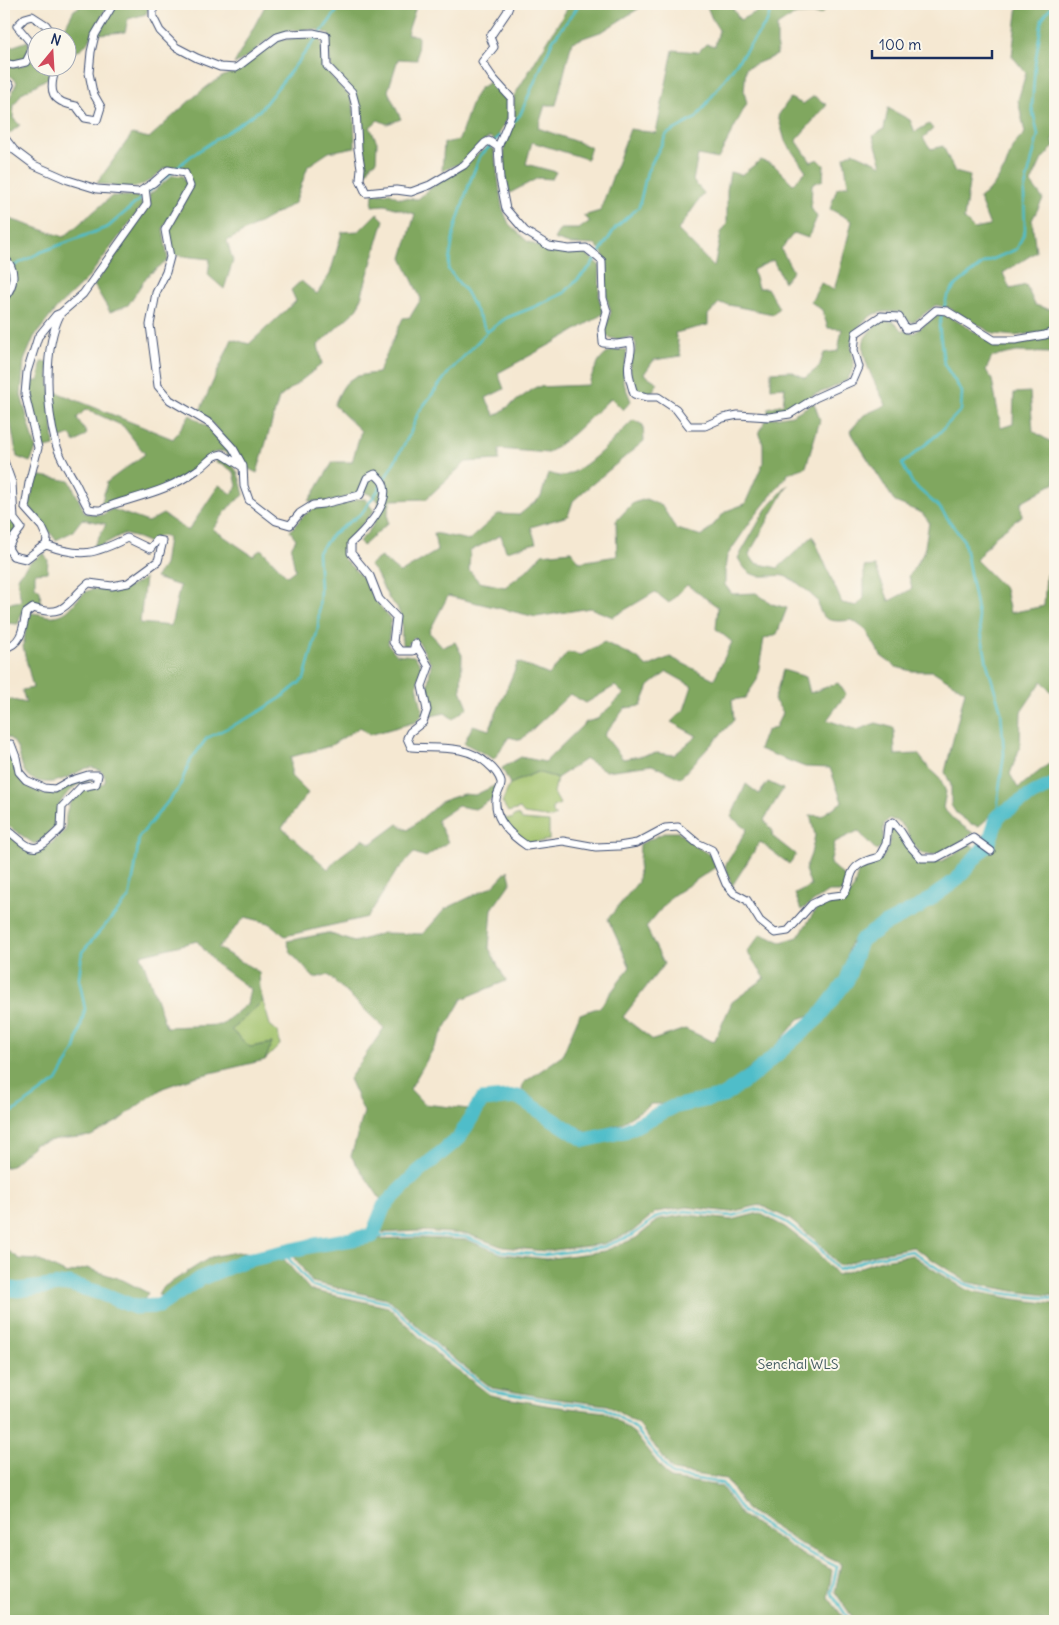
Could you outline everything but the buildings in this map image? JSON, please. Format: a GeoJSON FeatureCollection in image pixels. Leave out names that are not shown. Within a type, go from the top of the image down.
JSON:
{"type":"FeatureCollection","features":[{"type":"Feature","properties":{"kind":"street"},"geometry":{"type":"LineString","coordinates":[[54,78],[52,88],[62,104],[76,106],[85,118],[97,120],[101,107],[93,93],[89,73],[90,59],[95,35],[110,8],[109,4]]}},
{"type":"Feature","properties":{"kind":"street"},"geometry":{"type":"LineString","coordinates":[[153,4],[153,17],[160,31],[176,47],[220,67],[236,68],[277,37],[287,34],[313,33],[326,36],[327,66],[352,92],[356,107],[361,168],[360,180],[366,192],[396,190],[410,192],[417,190],[430,185],[464,165],[485,143],[489,141],[498,147]]}},
{"type":"Feature","properties":{"kind":"street"},"geometry":{"type":"LineString","coordinates":[[510,4],[507,12],[490,37],[494,47],[482,62],[511,98],[511,116],[498,147],[500,179],[506,209],[525,231],[549,246],[586,248],[602,261],[603,298],[607,311],[602,329],[603,343],[617,344],[630,342],[632,349],[628,362],[629,380],[634,394],[658,397],[676,409],[689,426],[705,426],[723,418],[738,415],[769,417],[790,414],[815,398],[853,381],[859,367],[854,350],[856,333],[881,316],[899,317],[906,328],[916,327],[936,310],[946,310],[994,340],[1015,340],[1045,335],[1055,331]]}},
{"type":"Feature","properties":{"kind":"street"},"geometry":{"type":"LineString","coordinates":[[28,39],[17,26],[25,18],[32,16],[48,28]]}},
{"type":"Feature","properties":{"kind":"street"},"geometry":{"type":"LineString","coordinates":[[4,63],[13,65],[26,62],[28,59]]}},
{"type":"Feature","properties":{"kind":"street"},"geometry":{"type":"LineString","coordinates":[[4,80],[10,85],[4,96]]}},
{"type":"Feature","properties":{"kind":"street"},"geometry":{"type":"LineString","coordinates":[[4,137],[14,150],[34,165],[68,180],[97,189],[139,192],[168,170],[185,173],[190,186],[165,230],[170,257],[166,272],[156,293],[150,325],[158,386],[170,400],[211,424],[232,448],[243,466],[244,486],[249,500],[276,522],[290,525],[300,513],[313,505],[360,495],[367,478],[375,474],[382,481],[385,493],[378,510],[368,526],[352,543],[351,553],[370,576],[379,599],[396,617],[394,642],[396,646],[400,651],[413,651],[415,643],[429,667],[422,686],[427,710],[424,722],[410,732],[407,738],[412,748],[463,749],[479,756],[497,772],[501,784],[496,801],[500,819],[512,836],[527,846],[563,841],[596,847],[619,846],[636,843],[665,828],[678,827],[697,843],[712,850],[726,884],[734,893],[747,900],[760,921],[775,933],[788,931],[812,904],[827,897],[843,895],[849,887],[853,872],[862,862],[879,857],[886,844],[888,826],[893,822],[921,858],[936,858],[974,838],[991,851]]}},
{"type":"Feature","properties":{"kind":"street"},"geometry":{"type":"LineString","coordinates":[[46,545],[47,538],[42,527],[25,508],[38,448],[25,394],[27,372],[38,337],[56,315],[83,294],[147,204],[145,188]]}},
{"type":"Feature","properties":{"kind":"street"},"geometry":{"type":"LineString","coordinates":[[4,258],[10,263],[14,276],[4,298]]}},
{"type":"Feature","properties":{"kind":"street"},"geometry":{"type":"LineString","coordinates":[[61,313],[55,324],[50,343],[48,388],[52,418],[56,445],[89,509],[100,511],[113,505],[166,489],[199,469],[214,455],[222,454],[243,466]]}},
{"type":"Feature","properties":{"kind":"street"},"geometry":{"type":"LineString","coordinates":[[4,461],[12,483],[14,519],[21,528],[8,548],[13,556],[26,559],[46,545]]}},
{"type":"Feature","properties":{"kind":"street"},"geometry":{"type":"LineString","coordinates":[[4,648],[11,646],[20,639],[26,613],[33,608],[44,612],[60,610],[69,605],[79,591],[89,583],[112,586],[128,583],[158,561],[163,541],[157,540],[150,549],[126,538],[100,550],[84,554],[56,549],[46,545]]}},
{"type":"Feature","properties":{"kind":"street"},"geometry":{"type":"LineString","coordinates":[[4,745],[11,744],[19,772],[26,780],[44,788],[55,789],[69,781],[88,775],[98,775],[96,784],[82,787],[62,807],[61,828],[48,842],[38,848],[29,848],[4,827]]}},
{"type":"Feature","properties":{"kind":"green space"},"geometry":{"type":"Polygon","coordinates":[[[84,4],[102,4],[106,9],[92,37],[78,50],[78,28],[65,28],[74,10],[84,4]]]}},
{"type":"Feature","properties":{"kind":"green space"},"geometry":{"type":"Polygon","coordinates":[[[112,4],[150,4],[146,14],[128,19],[125,32],[99,34],[112,4]]]}},
{"type":"Feature","properties":{"kind":"green space"},"geometry":{"type":"Polygon","coordinates":[[[279,4],[417,4],[407,34],[418,36],[417,60],[398,59],[388,91],[401,119],[387,124],[378,120],[370,127],[377,142],[376,162],[371,164],[368,171],[363,172],[359,105],[330,65],[329,34],[319,30],[310,30],[289,31],[279,34],[234,64],[265,6],[279,4]]]}},
{"type":"Feature","properties":{"kind":"green space"},"geometry":{"type":"Polygon","coordinates":[[[570,4],[646,4],[603,31],[572,42],[556,105],[545,105],[538,128],[591,147],[587,159],[532,142],[526,164],[556,172],[552,179],[538,178],[510,193],[505,177],[504,147],[514,115],[514,96],[570,4]]]}},
{"type":"Feature","properties":{"kind":"green space"},"geometry":{"type":"Polygon","coordinates":[[[706,4],[730,4],[740,20],[756,12],[754,4],[832,4],[821,14],[794,15],[777,26],[777,55],[746,68],[744,92],[747,103],[718,159],[698,155],[693,181],[704,193],[678,230],[714,267],[721,233],[727,224],[727,190],[730,172],[741,175],[761,160],[774,165],[793,184],[806,171],[785,141],[778,116],[790,98],[803,104],[814,96],[827,105],[796,140],[811,162],[818,159],[824,165],[823,180],[812,184],[811,208],[817,217],[808,238],[794,233],[781,249],[793,271],[784,282],[773,260],[753,270],[758,288],[767,288],[779,308],[773,314],[719,303],[708,315],[708,325],[675,333],[681,356],[654,360],[644,374],[658,383],[652,392],[639,393],[632,381],[630,371],[636,346],[632,337],[613,339],[604,333],[611,312],[606,296],[605,260],[601,250],[595,245],[569,244],[554,239],[560,229],[579,229],[590,221],[583,216],[600,211],[630,129],[656,133],[673,50],[698,52],[706,44],[715,46],[719,30],[706,4]]]}},
{"type":"Feature","properties":{"kind":"green space"},"geometry":{"type":"Polygon","coordinates":[[[1018,4],[1055,4],[1055,49],[1048,68],[1055,77],[1055,136],[1053,141],[1055,146],[1042,159],[1031,183],[1043,199],[1032,220],[1036,252],[1003,273],[1010,289],[1026,285],[1035,305],[1048,309],[1055,307],[1055,327],[1042,332],[1015,336],[994,334],[949,308],[936,305],[913,322],[905,320],[900,312],[874,314],[855,331],[851,343],[854,368],[847,380],[813,395],[790,410],[768,414],[768,408],[783,404],[785,387],[771,388],[771,372],[791,371],[805,378],[819,367],[824,353],[838,351],[842,329],[828,328],[822,310],[811,302],[821,283],[834,290],[852,221],[830,209],[837,188],[848,185],[844,157],[853,152],[882,165],[873,136],[884,129],[888,108],[910,120],[915,132],[929,124],[933,129],[923,138],[931,149],[943,146],[955,172],[970,176],[964,219],[974,229],[990,226],[979,198],[992,188],[1005,168],[1013,146],[1025,133],[1018,100],[1026,73],[1012,56],[1018,4]]]}},
{"type":"Feature","properties":{"kind":"green space"},"geometry":{"type":"Polygon","coordinates":[[[310,37],[321,40],[324,67],[351,97],[354,110],[355,147],[329,152],[308,166],[295,203],[227,241],[233,261],[224,289],[208,275],[210,259],[173,255],[169,229],[186,199],[187,171],[165,168],[148,182],[134,188],[97,183],[132,134],[149,138],[203,90],[215,81],[237,71],[279,40],[310,37]]]}},
{"type":"Feature","properties":{"kind":"green space"},"geometry":{"type":"Polygon","coordinates":[[[28,41],[26,58],[20,62],[4,61],[4,55],[9,53],[8,48],[28,41]]]}},
{"type":"Feature","properties":{"kind":"green space"},"geometry":{"type":"Polygon","coordinates":[[[28,59],[28,78],[48,78],[22,93],[14,105],[13,118],[20,125],[9,134],[6,127],[5,114],[17,82],[11,76],[4,73],[4,66],[23,66],[28,59]]]}},
{"type":"Feature","properties":{"kind":"green space"},"geometry":{"type":"Polygon","coordinates":[[[490,82],[509,100],[509,116],[495,141],[490,137],[483,141],[461,163],[442,171],[444,143],[459,140],[473,99],[480,88],[490,82]]]}},
{"type":"Feature","properties":{"kind":"green space"},"geometry":{"type":"Polygon","coordinates":[[[487,147],[494,149],[502,207],[509,224],[527,241],[551,252],[581,252],[589,256],[600,266],[599,298],[603,314],[498,373],[504,389],[486,398],[495,416],[536,387],[588,385],[601,359],[611,351],[618,350],[627,350],[623,381],[631,401],[623,410],[611,398],[573,434],[548,453],[499,449],[499,460],[466,462],[426,499],[391,500],[388,511],[388,523],[363,546],[359,541],[373,524],[378,509],[379,502],[373,496],[362,492],[330,502],[309,501],[333,462],[352,462],[361,431],[334,405],[342,389],[354,377],[378,373],[403,318],[410,317],[421,299],[402,258],[415,214],[385,205],[372,206],[373,194],[390,193],[399,198],[418,199],[487,147]]]}},
{"type":"Feature","properties":{"kind":"green space"},"geometry":{"type":"Polygon","coordinates":[[[173,175],[183,176],[187,186],[163,229],[168,260],[147,276],[128,305],[110,312],[94,285],[150,204],[149,195],[173,175]]]}},
{"type":"Feature","properties":{"kind":"green space"},"geometry":{"type":"Polygon","coordinates":[[[112,196],[137,196],[143,205],[87,279],[57,308],[34,337],[24,361],[21,395],[36,449],[30,462],[17,457],[11,425],[4,412],[4,217],[64,237],[112,196]]]}},
{"type":"Feature","properties":{"kind":"green space"},"geometry":{"type":"Polygon","coordinates":[[[377,213],[384,220],[358,308],[318,345],[322,364],[279,398],[257,473],[245,467],[212,423],[199,413],[232,339],[249,344],[296,301],[291,290],[301,281],[317,294],[330,274],[342,232],[359,231],[377,213]]]}},
{"type":"Feature","properties":{"kind":"green space"},"geometry":{"type":"Polygon","coordinates":[[[937,315],[947,315],[996,345],[1048,338],[1055,335],[1055,350],[1051,353],[1017,352],[992,357],[986,370],[992,380],[1001,428],[1013,424],[1014,393],[1030,392],[1033,431],[1051,442],[1055,437],[1055,483],[1021,502],[1022,516],[995,536],[976,560],[1005,589],[1010,613],[1044,606],[1046,575],[1055,567],[1055,694],[1042,681],[1021,712],[1020,747],[1010,774],[1018,788],[1055,759],[1055,779],[1002,806],[979,826],[971,824],[956,813],[951,805],[951,785],[945,772],[965,691],[933,671],[911,671],[896,667],[881,656],[866,630],[852,620],[829,620],[821,614],[818,601],[798,583],[784,576],[757,576],[750,573],[738,558],[766,509],[788,485],[749,554],[755,563],[778,568],[813,536],[842,603],[857,606],[864,598],[864,567],[875,566],[889,601],[912,589],[909,576],[924,552],[929,522],[922,513],[895,502],[850,431],[864,415],[886,405],[866,362],[863,345],[868,333],[881,320],[894,322],[902,330],[914,333],[937,315]]]}},
{"type":"Feature","properties":{"kind":"green space"},"geometry":{"type":"Polygon","coordinates":[[[41,362],[48,362],[54,446],[42,449],[28,393],[30,381],[39,381],[41,362]]]}},
{"type":"Feature","properties":{"kind":"green space"},"geometry":{"type":"Polygon","coordinates":[[[51,390],[173,439],[190,415],[217,435],[238,461],[223,451],[213,453],[198,468],[165,487],[100,509],[107,482],[145,454],[123,426],[86,409],[77,418],[87,434],[75,443],[70,435],[58,439],[51,390]]]}},
{"type":"Feature","properties":{"kind":"green space"},"geometry":{"type":"Polygon","coordinates":[[[814,403],[820,420],[806,467],[789,473],[751,521],[727,556],[725,569],[725,585],[732,594],[756,593],[772,604],[787,608],[777,634],[764,639],[757,680],[745,698],[732,700],[734,720],[680,778],[652,765],[606,771],[586,759],[557,778],[537,772],[510,784],[502,768],[521,757],[545,762],[586,722],[597,719],[624,694],[615,686],[586,703],[570,694],[521,740],[509,737],[494,759],[464,743],[473,725],[489,730],[518,662],[549,675],[568,652],[581,655],[604,642],[637,658],[647,667],[670,657],[714,679],[732,642],[716,629],[718,607],[687,585],[669,603],[655,592],[613,617],[590,608],[536,617],[448,596],[429,632],[443,647],[455,642],[462,655],[461,690],[468,707],[453,719],[445,713],[432,716],[427,691],[431,664],[420,644],[414,638],[406,647],[402,644],[401,617],[397,607],[389,599],[376,573],[369,565],[381,557],[400,573],[437,551],[434,533],[469,540],[498,514],[519,515],[541,497],[548,473],[563,476],[572,473],[601,452],[633,420],[643,425],[644,441],[573,501],[568,516],[531,527],[536,543],[506,551],[501,535],[470,551],[469,570],[479,582],[505,587],[526,571],[542,554],[571,551],[580,562],[617,556],[616,521],[633,503],[646,499],[662,506],[676,529],[703,536],[726,511],[745,504],[763,463],[763,445],[759,431],[767,419],[792,415],[814,403]],[[667,672],[649,686],[641,706],[625,708],[604,735],[623,759],[657,753],[674,755],[697,736],[671,722],[684,710],[692,686],[667,672]]]}},
{"type":"Feature","properties":{"kind":"green space"},"geometry":{"type":"Polygon","coordinates":[[[217,459],[224,460],[233,466],[237,471],[244,495],[229,507],[213,529],[253,556],[261,549],[287,576],[295,570],[291,548],[296,539],[290,531],[303,516],[314,508],[334,508],[357,499],[365,499],[374,511],[344,545],[343,558],[365,580],[372,596],[391,620],[388,644],[396,654],[414,656],[422,666],[417,685],[423,714],[416,722],[369,735],[360,727],[330,746],[291,757],[291,776],[308,793],[282,828],[328,869],[339,857],[363,839],[371,844],[398,824],[408,830],[442,801],[463,794],[475,795],[498,784],[494,798],[475,809],[458,806],[437,820],[448,842],[426,857],[414,853],[396,872],[368,917],[285,936],[269,923],[245,917],[218,948],[259,972],[263,1001],[231,1030],[250,1047],[272,1043],[265,1060],[194,1077],[163,1088],[118,1121],[91,1136],[57,1139],[35,1144],[11,1166],[4,1168],[4,829],[27,849],[40,850],[51,844],[66,829],[66,813],[73,798],[82,791],[105,782],[103,773],[95,768],[86,768],[67,778],[53,782],[33,779],[27,775],[23,768],[16,746],[12,740],[4,735],[4,698],[26,703],[22,690],[33,688],[23,647],[28,616],[31,613],[51,616],[61,615],[85,592],[96,589],[110,592],[122,590],[145,578],[140,623],[171,626],[180,586],[155,578],[164,565],[168,538],[158,537],[150,543],[123,534],[100,546],[93,547],[106,524],[82,519],[72,532],[56,540],[29,506],[36,475],[70,481],[85,513],[102,515],[112,509],[148,522],[163,514],[188,531],[219,485],[232,494],[237,486],[234,472],[216,463],[217,459]],[[197,941],[141,955],[166,1027],[221,1025],[247,1004],[250,989],[216,964],[197,941]]]}},
{"type":"Feature","properties":{"kind":"green space"},"geometry":{"type":"Polygon","coordinates":[[[4,471],[9,487],[9,518],[17,528],[4,546],[4,471]]]}},
{"type":"Feature","properties":{"kind":"green space"},"geometry":{"type":"Polygon","coordinates":[[[44,553],[48,560],[47,572],[35,573],[35,586],[40,590],[41,606],[30,605],[22,612],[18,624],[4,623],[4,604],[21,601],[17,577],[30,562],[44,553]]]}},
{"type":"Feature","properties":{"kind":"green space"},"geometry":{"type":"Polygon","coordinates":[[[783,670],[806,677],[810,693],[838,683],[846,694],[827,720],[857,730],[876,723],[894,728],[895,755],[918,754],[940,778],[946,792],[943,808],[954,820],[973,833],[946,851],[928,855],[921,853],[906,830],[897,821],[889,819],[884,824],[883,845],[877,851],[858,831],[835,842],[830,864],[843,875],[848,883],[842,892],[828,892],[801,910],[795,894],[811,886],[805,870],[815,835],[810,815],[821,816],[842,802],[830,768],[805,767],[759,749],[766,731],[775,728],[783,712],[774,700],[783,670]]]}},
{"type":"Feature","properties":{"kind":"green space"},"geometry":{"type":"Polygon","coordinates":[[[4,748],[9,748],[15,757],[15,770],[22,781],[32,789],[47,794],[56,792],[67,784],[96,779],[77,785],[65,796],[58,806],[58,820],[54,827],[45,838],[34,844],[4,823],[4,748]]]}},
{"type":"Feature","properties":{"kind":"green space"},"geometry":{"type":"Polygon","coordinates":[[[537,772],[557,778],[554,793],[560,804],[553,807],[553,813],[556,816],[552,818],[524,814],[520,809],[508,812],[502,802],[510,784],[537,772]]]}},
{"type":"Feature","properties":{"kind":"green space"},"geometry":{"type":"Polygon","coordinates":[[[768,782],[783,789],[764,820],[773,831],[772,836],[796,855],[789,864],[760,842],[732,886],[725,866],[747,829],[731,817],[746,784],[759,794],[768,782]]]}},
{"type":"Feature","properties":{"kind":"green space"},"geometry":{"type":"Polygon","coordinates":[[[1055,788],[1055,1296],[1013,1291],[967,1282],[913,1247],[875,1254],[839,1266],[819,1243],[789,1219],[760,1205],[730,1212],[687,1207],[656,1212],[632,1232],[603,1244],[546,1251],[503,1247],[467,1234],[420,1231],[378,1233],[387,1207],[420,1175],[462,1140],[484,1102],[519,1099],[548,1123],[584,1145],[627,1135],[675,1111],[725,1098],[757,1077],[822,1019],[852,981],[863,942],[922,910],[958,883],[993,843],[1002,818],[1035,797],[1055,788]]]}},
{"type":"Feature","properties":{"kind":"green space"},"geometry":{"type":"Polygon","coordinates":[[[515,815],[519,816],[522,820],[549,822],[549,840],[527,844],[513,834],[503,818],[512,819],[515,815]]]}},
{"type":"Feature","properties":{"kind":"green space"},"geometry":{"type":"Polygon","coordinates":[[[891,827],[921,861],[942,861],[970,844],[977,850],[952,878],[917,903],[858,935],[850,944],[842,980],[813,1014],[799,1019],[771,1052],[718,1092],[672,1104],[651,1104],[620,1124],[591,1134],[555,1114],[522,1090],[523,1083],[562,1056],[580,1014],[600,1007],[630,967],[608,919],[638,882],[640,844],[666,832],[678,832],[710,855],[716,867],[672,896],[646,927],[664,964],[623,1017],[653,1040],[685,1029],[714,1042],[732,1002],[765,978],[747,952],[761,934],[781,942],[798,937],[817,908],[847,897],[854,888],[858,871],[864,863],[882,859],[889,846],[891,827]]]}},
{"type":"Feature","properties":{"kind":"green space"},"geometry":{"type":"Polygon","coordinates":[[[508,870],[511,882],[492,909],[489,948],[506,981],[462,999],[410,1089],[424,1104],[469,1109],[453,1138],[381,1200],[351,1156],[364,1112],[349,1079],[384,1028],[328,975],[314,978],[291,953],[287,941],[328,933],[354,942],[383,933],[423,934],[445,909],[493,886],[508,870]]]}},
{"type":"Feature","properties":{"kind":"green space"},"geometry":{"type":"Polygon","coordinates":[[[263,1001],[270,1025],[278,1032],[280,1045],[265,1060],[272,1043],[250,1047],[231,1030],[263,1001]]]}},
{"type":"Feature","properties":{"kind":"green space","name":"Senchal WLS"},"geometry":{"type":"Polygon","coordinates":[[[759,1213],[785,1227],[814,1249],[837,1275],[878,1261],[912,1255],[967,1290],[1014,1299],[1055,1304],[1055,1621],[855,1621],[835,1592],[841,1564],[802,1545],[746,1509],[726,1479],[673,1471],[639,1425],[607,1405],[492,1388],[443,1350],[390,1300],[312,1282],[293,1255],[317,1248],[372,1239],[419,1238],[467,1240],[502,1254],[546,1259],[604,1251],[636,1238],[660,1219],[687,1215],[732,1220],[759,1213]]]}},
{"type":"Feature","properties":{"kind":"green space"},"geometry":{"type":"Polygon","coordinates":[[[4,1248],[20,1259],[38,1260],[67,1274],[87,1268],[123,1280],[148,1293],[144,1300],[129,1301],[99,1289],[68,1281],[17,1286],[4,1284],[4,1248]]]}},
{"type":"Feature","properties":{"kind":"green space"},"geometry":{"type":"Polygon","coordinates":[[[236,1252],[255,1254],[198,1276],[169,1296],[158,1295],[162,1288],[211,1257],[236,1252]]]}},
{"type":"Feature","properties":{"kind":"green space"},"geometry":{"type":"Polygon","coordinates":[[[282,1257],[310,1290],[388,1307],[440,1357],[490,1395],[551,1406],[605,1412],[634,1433],[670,1479],[721,1486],[741,1515],[800,1553],[832,1570],[828,1597],[846,1621],[4,1621],[4,1291],[19,1293],[69,1288],[98,1295],[133,1310],[160,1309],[201,1282],[244,1264],[282,1257]]]}},
{"type":"Feature","properties":{"kind":"waterway"},"geometry":{"type":"LineString","coordinates":[[148,192],[191,156],[260,110],[342,4]]}},
{"type":"Feature","properties":{"kind":"waterway"},"geometry":{"type":"LineString","coordinates":[[511,125],[520,115],[553,40],[580,4]]}},
{"type":"Feature","properties":{"kind":"waterway"},"geometry":{"type":"LineString","coordinates":[[4,1118],[57,1081],[75,1049],[85,1009],[79,978],[82,952],[129,898],[139,837],[179,788],[190,761],[207,738],[252,716],[281,698],[304,679],[318,629],[320,590],[318,552],[333,534],[362,513],[379,489],[410,434],[418,413],[449,372],[487,332],[506,318],[564,293],[590,267],[616,227],[639,207],[647,172],[667,134],[696,118],[767,22],[773,4]]}},
{"type":"Feature","properties":{"kind":"waterway"},"geometry":{"type":"LineString","coordinates":[[998,816],[998,797],[1004,754],[1001,711],[987,664],[964,541],[940,508],[913,484],[902,464],[938,434],[961,410],[962,392],[944,364],[939,326],[947,297],[955,286],[984,263],[1017,249],[1025,231],[1024,192],[1038,135],[1032,107],[1035,64],[1042,19],[1053,4]]}},
{"type":"Feature","properties":{"kind":"waterway"},"geometry":{"type":"LineString","coordinates":[[487,332],[466,292],[448,269],[454,232],[469,184],[480,156],[500,136]]}},
{"type":"Feature","properties":{"kind":"waterway"},"geometry":{"type":"LineString","coordinates":[[4,271],[41,252],[108,227],[144,196]]}},
{"type":"Feature","properties":{"kind":"waterway"},"geometry":{"type":"LineString","coordinates":[[4,1288],[18,1290],[69,1284],[100,1293],[135,1307],[159,1306],[199,1279],[243,1261],[315,1245],[372,1236],[384,1206],[417,1173],[459,1138],[482,1100],[518,1097],[585,1140],[625,1131],[673,1107],[723,1096],[753,1075],[819,1017],[847,980],[860,941],[882,926],[919,907],[955,881],[989,842],[998,816],[1033,794],[1055,784]]}},
{"type":"Feature","properties":{"kind":"waterway"},"geometry":{"type":"LineString","coordinates":[[372,1236],[420,1235],[466,1237],[502,1251],[545,1255],[603,1247],[633,1235],[658,1216],[686,1211],[731,1216],[759,1209],[786,1222],[817,1245],[838,1270],[875,1257],[912,1251],[968,1285],[1000,1293],[1055,1299]]}},
{"type":"Feature","properties":{"kind":"waterway"},"geometry":{"type":"LineString","coordinates":[[283,1252],[312,1286],[389,1303],[443,1354],[491,1391],[605,1408],[636,1429],[672,1475],[722,1483],[743,1512],[801,1549],[837,1567],[831,1593],[850,1621]]}}]}
